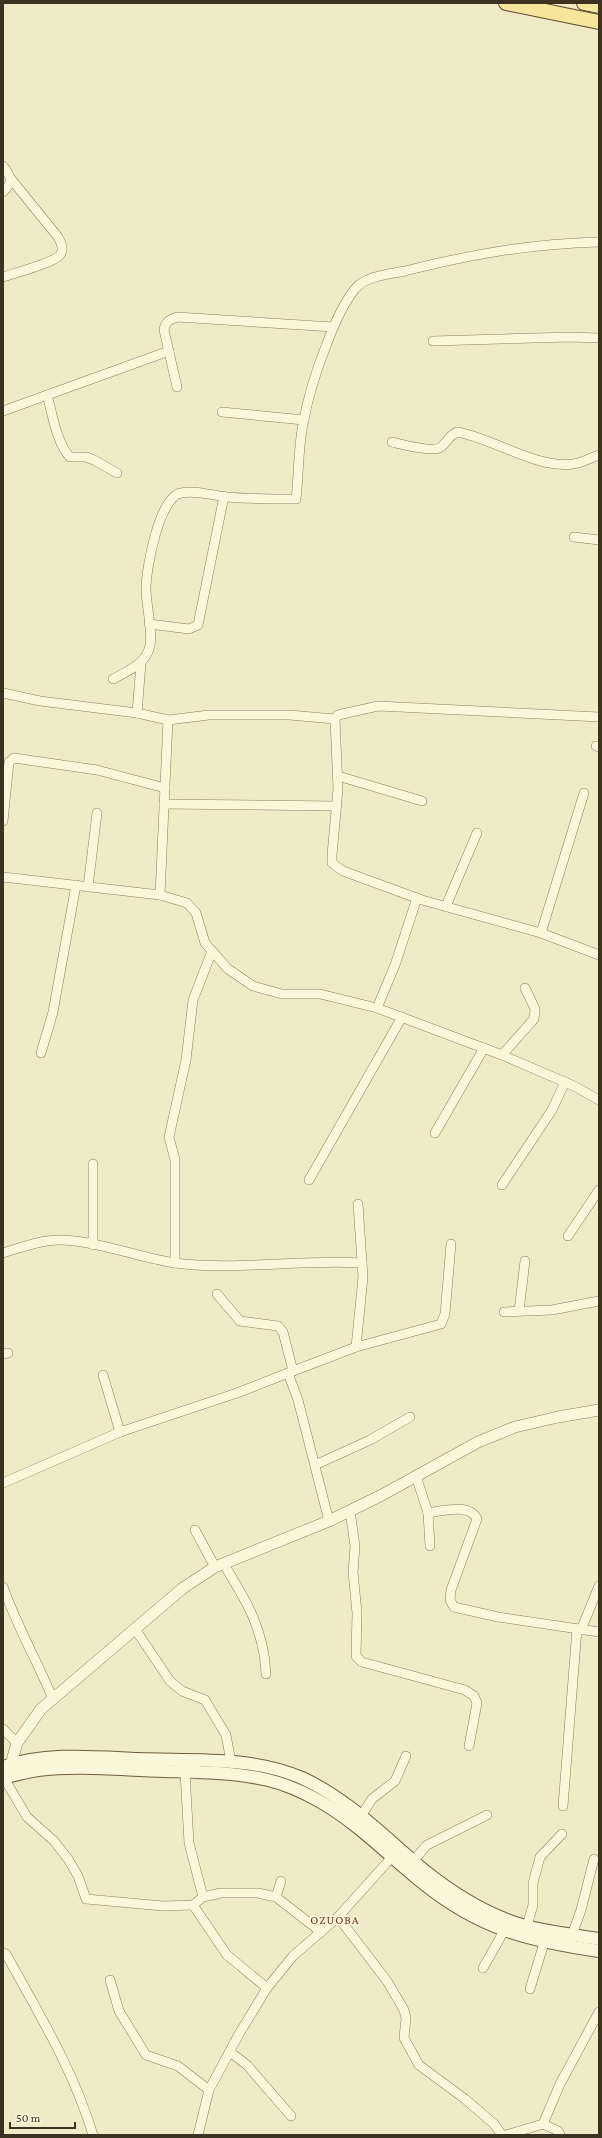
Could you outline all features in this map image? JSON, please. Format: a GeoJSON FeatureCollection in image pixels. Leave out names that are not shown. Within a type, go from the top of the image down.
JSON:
{"type":"FeatureCollection","features":[{"type":"Feature","properties":{"kind":"main road"},"geometry":{"type":"LineString","coordinates":[[506,3],[599,22]]}},
{"type":"Feature","properties":{"kind":"main road"},"geometry":{"type":"LineString","coordinates":[[584,3],[599,6]]}},
{"type":"Feature","properties":{"kind":"main road"},"geometry":{"type":"LineString","coordinates":[[5,1772],[35,1759],[62,1757],[232,1762],[273,1768],[302,1778],[350,1807],[413,1861],[460,1896],[481,1908],[508,1920],[527,1926],[599,1939]]}},
{"type":"Feature","properties":{"kind":"main road"},"geometry":{"type":"LineString","coordinates":[[5,1772],[63,1769],[185,1772],[253,1776],[270,1780],[298,1790],[344,1816],[392,1857],[453,1905],[504,1931],[544,1943],[599,1951]]}},
{"type":"Feature","properties":{"kind":"street"},"geometry":{"type":"LineString","coordinates":[[3,166],[11,180],[58,237],[62,244],[59,256],[44,264],[3,278]]}},
{"type":"Feature","properties":{"kind":"street"},"geometry":{"type":"LineString","coordinates":[[3,192],[11,184],[11,180]]}},
{"type":"Feature","properties":{"kind":"street"},"geometry":{"type":"LineString","coordinates":[[137,713],[141,663],[150,646],[146,588],[150,558],[159,522],[169,501],[180,493],[208,493],[255,499],[296,499],[298,463],[304,420],[312,384],[333,327],[355,289],[363,282],[450,259],[502,249],[555,243],[599,242]]}},
{"type":"Feature","properties":{"kind":"street"},"geometry":{"type":"LineString","coordinates":[[177,387],[164,330],[164,325],[169,320],[177,318],[333,327]]}},
{"type":"Feature","properties":{"kind":"street"},"geometry":{"type":"LineString","coordinates":[[433,341],[570,337],[599,338]]}},
{"type":"Feature","properties":{"kind":"street"},"geometry":{"type":"LineString","coordinates":[[3,411],[170,351]]}},
{"type":"Feature","properties":{"kind":"street"},"geometry":{"type":"LineString","coordinates":[[47,395],[58,435],[66,453],[70,457],[86,457],[94,460],[117,473]]}},
{"type":"Feature","properties":{"kind":"street"},"geometry":{"type":"LineString","coordinates":[[222,412],[304,420]]}},
{"type":"Feature","properties":{"kind":"street"},"geometry":{"type":"LineString","coordinates":[[392,442],[434,450],[442,447],[445,440],[457,432],[508,450],[560,464],[581,462],[599,455]]}},
{"type":"Feature","properties":{"kind":"street"},"geometry":{"type":"LineString","coordinates":[[149,624],[189,629],[198,625],[224,496]]}},
{"type":"Feature","properties":{"kind":"street"},"geometry":{"type":"LineString","coordinates":[[574,537],[599,540]]}},
{"type":"Feature","properties":{"kind":"street"},"geometry":{"type":"LineString","coordinates":[[113,679],[141,663]]}},
{"type":"Feature","properties":{"kind":"street"},"geometry":{"type":"LineString","coordinates":[[3,693],[40,701],[137,713],[168,720],[209,715],[289,715],[335,719]]}},
{"type":"Feature","properties":{"kind":"street"},"geometry":{"type":"LineString","coordinates":[[599,717],[378,706],[338,715],[335,719],[338,776],[337,806],[332,855],[332,863],[336,867],[417,898],[541,933],[599,955]]}},
{"type":"Feature","properties":{"kind":"street"},"geometry":{"type":"LineString","coordinates":[[160,895],[168,720]]}},
{"type":"Feature","properties":{"kind":"street"},"geometry":{"type":"LineString","coordinates":[[3,821],[9,762],[14,758],[97,770],[165,788]]}},
{"type":"Feature","properties":{"kind":"street"},"geometry":{"type":"LineString","coordinates":[[338,776],[422,801]]}},
{"type":"Feature","properties":{"kind":"street"},"geometry":{"type":"LineString","coordinates":[[541,933],[584,793]]}},
{"type":"Feature","properties":{"kind":"street"},"geometry":{"type":"LineString","coordinates":[[164,804],[337,806]]}},
{"type":"Feature","properties":{"kind":"street"},"geometry":{"type":"LineString","coordinates":[[88,887],[97,813]]}},
{"type":"Feature","properties":{"kind":"street"},"geometry":{"type":"LineString","coordinates":[[446,906],[477,833]]}},
{"type":"Feature","properties":{"kind":"street"},"geometry":{"type":"LineString","coordinates":[[3,877],[160,895],[187,903],[196,913],[205,943],[212,952],[228,969],[253,986],[282,994],[320,994],[377,1008],[502,1055],[565,1082],[599,1100]]}},
{"type":"Feature","properties":{"kind":"street"},"geometry":{"type":"LineString","coordinates":[[41,1053],[53,1012],[76,886]]}},
{"type":"Feature","properties":{"kind":"street"},"geometry":{"type":"LineString","coordinates":[[377,1008],[395,965],[417,898]]}},
{"type":"Feature","properties":{"kind":"street"},"geometry":{"type":"LineString","coordinates":[[174,1263],[175,1160],[169,1137],[186,1060],[193,1000],[212,952]]}},
{"type":"Feature","properties":{"kind":"street"},"geometry":{"type":"LineString","coordinates":[[502,1055],[534,1019],[535,1009],[525,988]]}},
{"type":"Feature","properties":{"kind":"street"},"geometry":{"type":"LineString","coordinates":[[309,1180],[402,1017]]}},
{"type":"Feature","properties":{"kind":"street"},"geometry":{"type":"LineString","coordinates":[[435,1133],[484,1048]]}},
{"type":"Feature","properties":{"kind":"street"},"geometry":{"type":"LineString","coordinates":[[502,1186],[552,1110],[565,1082]]}},
{"type":"Feature","properties":{"kind":"street"},"geometry":{"type":"LineString","coordinates":[[94,1164],[94,1245]]}},
{"type":"Feature","properties":{"kind":"street"},"geometry":{"type":"LineString","coordinates":[[568,1236],[599,1190]]}},
{"type":"Feature","properties":{"kind":"street"},"geometry":{"type":"LineString","coordinates":[[356,1347],[363,1285],[358,1204]]}},
{"type":"Feature","properties":{"kind":"street"},"geometry":{"type":"LineString","coordinates":[[3,1253],[48,1241],[94,1245],[174,1263],[239,1266],[330,1261],[362,1263]]}},
{"type":"Feature","properties":{"kind":"street"},"geometry":{"type":"LineString","coordinates":[[3,1483],[120,1432],[237,1393],[356,1347],[441,1324],[445,1314],[450,1244]]}},
{"type":"Feature","properties":{"kind":"street"},"geometry":{"type":"LineString","coordinates":[[519,1311],[525,1261]]}},
{"type":"Feature","properties":{"kind":"street"},"geometry":{"type":"LineString","coordinates":[[218,1294],[240,1322],[278,1326],[283,1332],[291,1372],[328,1521]]}},
{"type":"Feature","properties":{"kind":"street"},"geometry":{"type":"LineString","coordinates":[[504,1312],[552,1310],[599,1301]]}},
{"type":"Feature","properties":{"kind":"street"},"geometry":{"type":"LineString","coordinates":[[103,1375],[120,1432]]}},
{"type":"Feature","properties":{"kind":"street"},"geometry":{"type":"LineString","coordinates":[[321,1932],[276,1897],[258,1893],[203,1896],[193,1905],[163,1906],[86,1899],[78,1876],[68,1859],[54,1841],[27,1817],[5,1772],[17,1743],[41,1709],[183,1588],[219,1565],[350,1511],[478,1442],[515,1427],[558,1416],[599,1410]]}},
{"type":"Feature","properties":{"kind":"street"},"geometry":{"type":"LineString","coordinates":[[314,1465],[370,1440],[410,1417]]}},
{"type":"Feature","properties":{"kind":"street"},"geometry":{"type":"LineString","coordinates":[[416,1476],[422,1502],[428,1513],[430,1546]]}},
{"type":"Feature","properties":{"kind":"street"},"geometry":{"type":"LineString","coordinates":[[428,1513],[463,1509],[469,1510],[476,1515],[477,1519],[451,1590],[450,1600],[454,1607],[498,1617],[599,1632]]}},
{"type":"Feature","properties":{"kind":"street"},"geometry":{"type":"LineString","coordinates":[[350,1511],[355,1546],[353,1572],[357,1613],[356,1656],[362,1662],[459,1688],[474,1696],[477,1703],[469,1746]]}},
{"type":"Feature","properties":{"kind":"street"},"geometry":{"type":"LineString","coordinates":[[195,1530],[254,1615],[258,1627],[266,1674]]}},
{"type":"Feature","properties":{"kind":"street"},"geometry":{"type":"LineString","coordinates":[[563,1806],[579,1629],[599,1586]]}},
{"type":"Feature","properties":{"kind":"street"},"geometry":{"type":"LineString","coordinates":[[3,1587],[14,1617],[40,1667],[53,1699]]}},
{"type":"Feature","properties":{"kind":"street"},"geometry":{"type":"LineString","coordinates":[[135,1629],[170,1681],[182,1690],[205,1700],[226,1735],[232,1762]]}},
{"type":"Feature","properties":{"kind":"street"},"geometry":{"type":"LineString","coordinates":[[3,1729],[17,1743]]}},
{"type":"Feature","properties":{"kind":"street"},"geometry":{"type":"LineString","coordinates":[[360,1816],[372,1799],[395,1780],[406,1756]]}},
{"type":"Feature","properties":{"kind":"street"},"geometry":{"type":"LineString","coordinates":[[185,1772],[189,1843],[203,1896]]}},
{"type":"Feature","properties":{"kind":"street"},"geometry":{"type":"LineString","coordinates":[[413,1861],[433,1842],[487,1815]]}},
{"type":"Feature","properties":{"kind":"street"},"geometry":{"type":"LineString","coordinates":[[527,1926],[533,1905],[533,1883],[540,1857],[562,1834]]}},
{"type":"Feature","properties":{"kind":"street"},"geometry":{"type":"LineString","coordinates":[[198,2135],[209,2090],[266,1988],[294,1956],[338,1917],[392,1857]]}},
{"type":"Feature","properties":{"kind":"street"},"geometry":{"type":"LineString","coordinates":[[572,1935],[581,1910],[594,1859]]}},
{"type":"Feature","properties":{"kind":"street"},"geometry":{"type":"LineString","coordinates":[[276,1897],[280,1881]]}},
{"type":"Feature","properties":{"kind":"street"},"geometry":{"type":"LineString","coordinates":[[193,1905],[227,1955],[266,1988]]}},
{"type":"Feature","properties":{"kind":"street"},"geometry":{"type":"LineString","coordinates":[[338,1917],[387,1981],[404,2010],[406,2018],[404,2038],[419,2065],[465,2099],[494,2124],[502,2135]]}},
{"type":"Feature","properties":{"kind":"street"},"geometry":{"type":"LineString","coordinates":[[483,1968],[504,1931]]}},
{"type":"Feature","properties":{"kind":"street"},"geometry":{"type":"LineString","coordinates":[[530,1989],[544,1943]]}},
{"type":"Feature","properties":{"kind":"street"},"geometry":{"type":"LineString","coordinates":[[3,1953],[6,1954],[56,2045],[82,2099],[93,2135]]}},
{"type":"Feature","properties":{"kind":"street"},"geometry":{"type":"LineString","coordinates":[[110,1980],[119,2011],[146,2055],[178,2066],[209,2090]]}},
{"type":"Feature","properties":{"kind":"street"},"geometry":{"type":"LineString","coordinates":[[543,2124],[560,2084],[598,2019]]}},
{"type":"Feature","properties":{"kind":"street"},"geometry":{"type":"LineString","coordinates":[[230,2052],[247,2065],[291,2116]]}},
{"type":"Feature","properties":{"kind":"street"},"geometry":{"type":"LineString","coordinates":[[506,2135],[543,2124],[558,2131],[560,2135]]}},
{"type":"Feature","properties":{"kind":"district","name":"OZUOBA"},"geometry":{"type":"Point","coordinates":[335,1920]}}]}
